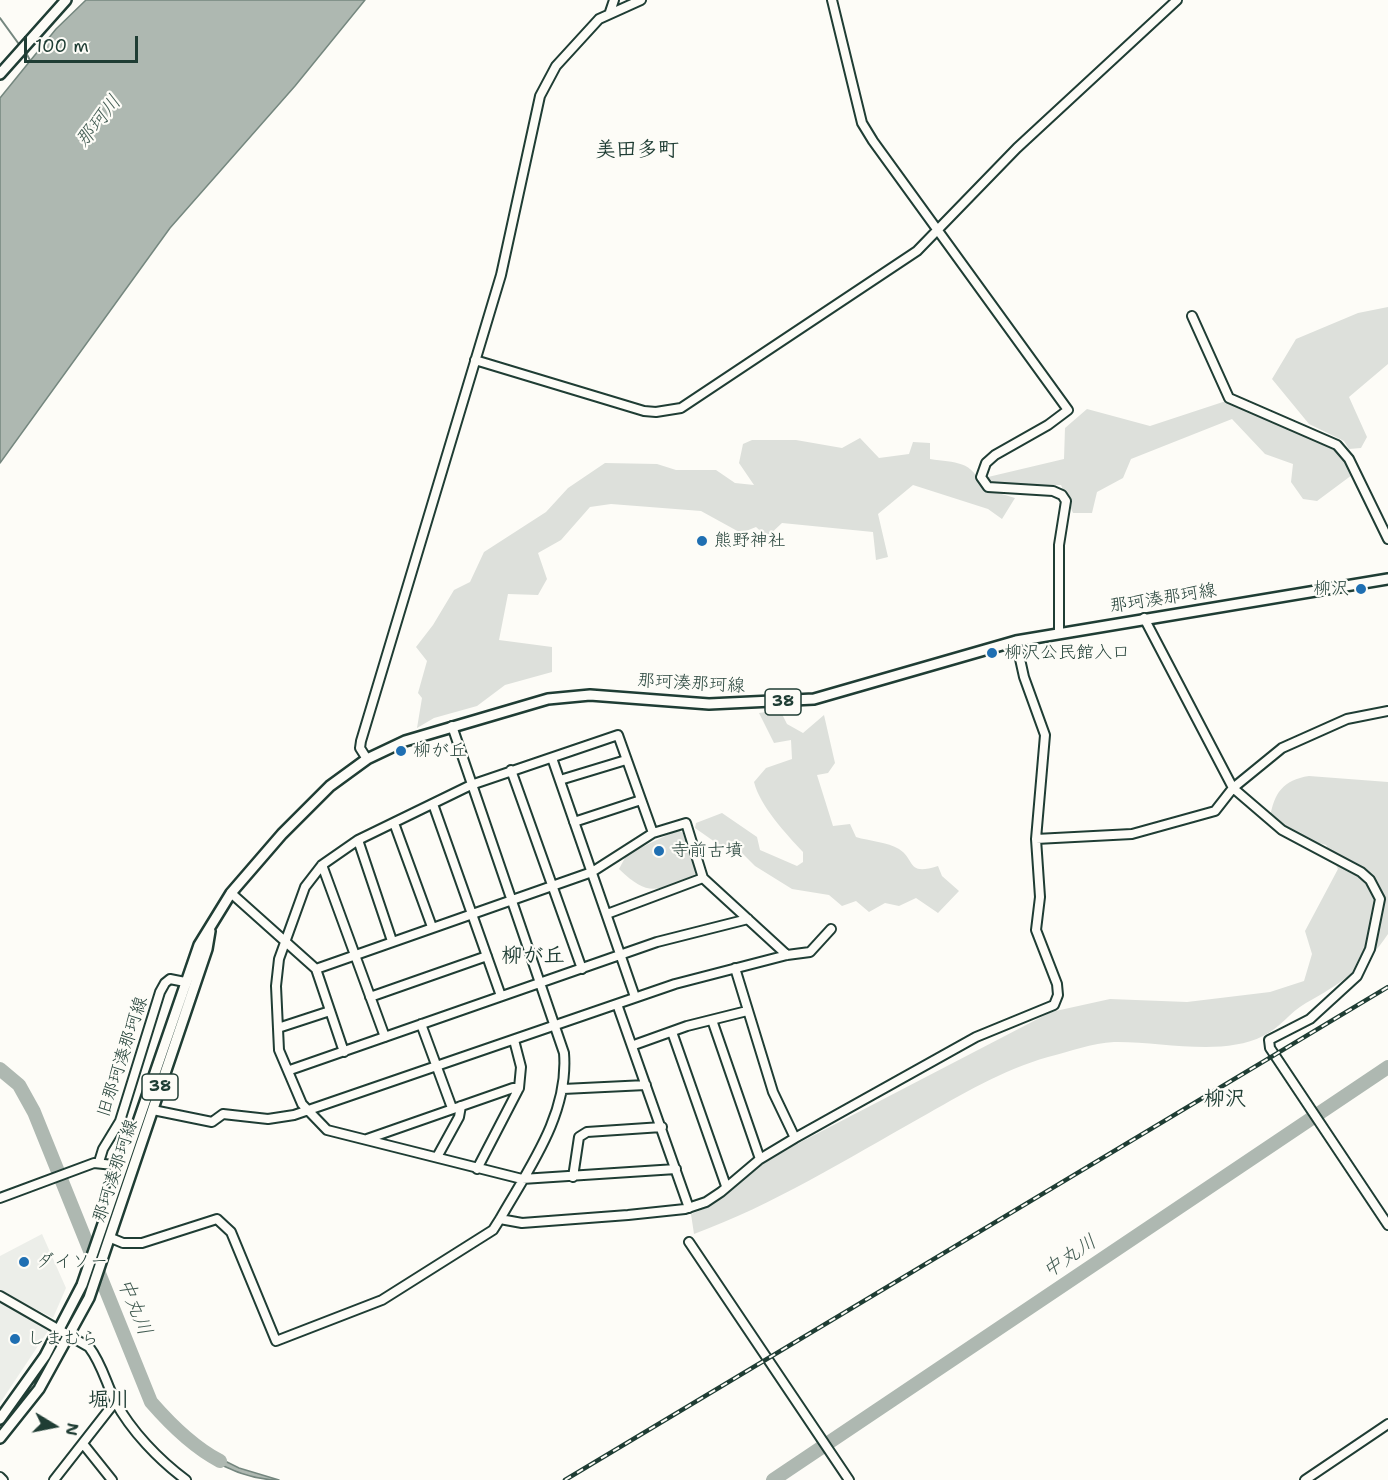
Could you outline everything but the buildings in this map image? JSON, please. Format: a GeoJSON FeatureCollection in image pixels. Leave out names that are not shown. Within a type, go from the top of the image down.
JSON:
{"type":"FeatureCollection","features":[{"type":"Feature","properties":{"kind":"main road"},"geometry":{"type":"LineString","coordinates":[[0,74],[66,0]]}},
{"type":"Feature","properties":{"kind":"main road","name":"那珂湊那珂線"},"geometry":{"type":"LineString","coordinates":[[0,1419],[32,1375],[60,1329],[82,1285],[199,945],[231,893],[314,800],[367,759],[405,741],[526,704],[590,695],[709,704],[814,699],[1016,641],[1388,579]]}},
{"type":"Feature","properties":{"kind":"main road","name":"那珂湊那珂線"},"geometry":{"type":"LineString","coordinates":[[0,1438],[39,1389],[89,1298],[110,1242],[207,950],[210,928]]}},
{"type":"Feature","properties":{"kind":"street"},"geometry":{"type":"LineString","coordinates":[[610,12],[614,0]]}},
{"type":"Feature","properties":{"kind":"street"},"geometry":{"type":"LineString","coordinates":[[367,759],[360,748],[361,741],[501,275],[540,96],[556,66],[599,19],[610,12],[641,0]]}},
{"type":"Feature","properties":{"kind":"street"},"geometry":{"type":"LineString","coordinates":[[832,0],[862,123],[1068,410],[1048,425],[995,455],[986,463],[981,477],[988,487],[1053,491],[1062,495],[1066,501],[1059,545],[1059,634]]}},
{"type":"Feature","properties":{"kind":"street"},"geometry":{"type":"LineString","coordinates":[[475,360],[644,411],[670,411],[692,402],[901,263],[939,231],[1010,155],[1177,0]]}},
{"type":"Feature","properties":{"kind":"street"},"geometry":{"type":"LineString","coordinates":[[1192,316],[1229,398],[1337,445],[1349,459],[1388,539]]}},
{"type":"Feature","properties":{"kind":"street"},"geometry":{"type":"LineString","coordinates":[[1144,618],[1233,788],[1282,830],[1361,872],[1370,880],[1380,899],[1370,950],[1357,976],[1310,1019],[1269,1040],[1270,1048],[1304,1101],[1388,1225]]}},
{"type":"Feature","properties":{"kind":"street"},"geometry":{"type":"LineString","coordinates":[[500,1220],[522,1223],[689,1208],[706,1202],[760,1159],[795,1138],[976,1038],[1054,1005],[1058,995],[1057,984],[1036,930],[1040,887],[1036,839],[1045,735],[1024,678],[1016,641]]}},
{"type":"Feature","properties":{"kind":"street"},"geometry":{"type":"LineString","coordinates":[[1036,839],[1132,834],[1215,810],[1233,788],[1282,748],[1347,719],[1388,711]]}},
{"type":"Feature","properties":{"kind":"street"},"geometry":{"type":"LineString","coordinates":[[110,1242],[142,1243],[216,1219],[231,1232],[276,1341],[382,1300],[493,1230],[500,1220],[557,1112],[563,1089],[564,1053],[452,726]]}},
{"type":"Feature","properties":{"kind":"street"},"geometry":{"type":"LineString","coordinates":[[653,833],[618,735],[471,785],[358,840],[321,865],[305,887],[284,942],[277,973],[279,1050],[290,1071],[302,1104],[327,1130],[522,1179],[676,1169]]}},
{"type":"Feature","properties":{"kind":"street"},"geometry":{"type":"LineString","coordinates":[[552,758],[635,997]]}},
{"type":"Feature","properties":{"kind":"street"},"geometry":{"type":"LineString","coordinates":[[560,780],[626,760]]}},
{"type":"Feature","properties":{"kind":"street"},"geometry":{"type":"LineString","coordinates":[[512,770],[582,969]]}},
{"type":"Feature","properties":{"kind":"street"},"geometry":{"type":"LineString","coordinates":[[574,822],[641,800]]}},
{"type":"Feature","properties":{"kind":"street"},"geometry":{"type":"LineString","coordinates":[[433,804],[501,996]]}},
{"type":"Feature","properties":{"kind":"street"},"geometry":{"type":"LineString","coordinates":[[394,823],[432,927]]}},
{"type":"Feature","properties":{"kind":"street"},"geometry":{"type":"LineString","coordinates":[[316,969],[592,872],[653,833],[686,823],[703,878],[787,955]]}},
{"type":"Feature","properties":{"kind":"street"},"geometry":{"type":"LineString","coordinates":[[358,840],[392,941]]}},
{"type":"Feature","properties":{"kind":"street"},"geometry":{"type":"LineString","coordinates":[[321,865],[385,1037]]}},
{"type":"Feature","properties":{"kind":"street"},"geometry":{"type":"LineString","coordinates":[[607,914],[703,878]]}},
{"type":"Feature","properties":{"kind":"street"},"geometry":{"type":"LineString","coordinates":[[231,893],[316,969],[344,1052]]}},
{"type":"Feature","properties":{"kind":"street"},"geometry":{"type":"LineString","coordinates":[[290,1071],[657,942],[748,919]]}},
{"type":"Feature","properties":{"kind":"street"},"geometry":{"type":"LineString","coordinates":[[153,1110],[212,1122],[223,1114],[268,1119],[309,1111],[635,997],[735,968],[787,955],[810,952],[831,929]]}},
{"type":"Feature","properties":{"kind":"street"},"geometry":{"type":"LineString","coordinates":[[370,997],[487,956]]}},
{"type":"Feature","properties":{"kind":"street"},"geometry":{"type":"LineString","coordinates":[[735,968],[773,1092],[795,1138]]}},
{"type":"Feature","properties":{"kind":"street","name":"旧那珂湊那珂線"},"geometry":{"type":"LineString","coordinates":[[99,1162],[103,1149],[120,1121],[160,992],[165,982],[170,979],[185,982]]}},
{"type":"Feature","properties":{"kind":"street"},"geometry":{"type":"LineString","coordinates":[[617,1004],[634,1045],[689,1208]]}},
{"type":"Feature","properties":{"kind":"street"},"geometry":{"type":"LineString","coordinates":[[278,1028],[330,1011]]}},
{"type":"Feature","properties":{"kind":"street"},"geometry":{"type":"LineString","coordinates":[[634,1045],[747,1011]]}},
{"type":"Feature","properties":{"kind":"street"},"geometry":{"type":"LineString","coordinates":[[712,1020],[760,1159]]}},
{"type":"Feature","properties":{"kind":"street"},"geometry":{"type":"LineString","coordinates":[[422,1024],[452,1108]]}},
{"type":"Feature","properties":{"kind":"street"},"geometry":{"type":"LineString","coordinates":[[672,1032],[726,1186]]}},
{"type":"Feature","properties":{"kind":"street"},"geometry":{"type":"LineString","coordinates":[[477,1169],[519,1088],[521,1067],[514,1040]]}},
{"type":"Feature","properties":{"kind":"street"},"geometry":{"type":"LineString","coordinates":[[563,1089],[646,1084]]}},
{"type":"Feature","properties":{"kind":"street"},"geometry":{"type":"LineString","coordinates":[[366,1139],[452,1108],[519,1088]]}},
{"type":"Feature","properties":{"kind":"street"},"geometry":{"type":"LineString","coordinates":[[436,1157],[459,1117],[461,1106]]}},
{"type":"Feature","properties":{"kind":"street"},"geometry":{"type":"LineString","coordinates":[[573,1177],[579,1137],[586,1132],[662,1128]]}},
{"type":"Feature","properties":{"kind":"street"},"geometry":{"type":"LineString","coordinates":[[0,1198],[99,1162],[123,1166]]}},
{"type":"Feature","properties":{"kind":"street"},"geometry":{"type":"LineString","coordinates":[[689,1242],[849,1480]]}},
{"type":"Feature","properties":{"kind":"street"},"geometry":{"type":"LineString","coordinates":[[0,1296],[89,1347],[99,1360],[115,1402],[142,1438],[170,1468],[186,1480]]}},
{"type":"Feature","properties":{"kind":"street"},"geometry":{"type":"LineString","coordinates":[[54,1480],[84,1445],[115,1402]]}},
{"type":"Feature","properties":{"kind":"street"},"geometry":{"type":"LineString","coordinates":[[1305,1480],[1388,1424]]}},
{"type":"Feature","properties":{"kind":"street"},"geometry":{"type":"LineString","coordinates":[[84,1445],[112,1480]]}},
{"type":"Feature","properties":{"kind":"shaded area"},"geometry":{"type":"Polygon","coordinates":[[[1388,307],[1388,364],[1349,397],[1367,437],[1361,448],[1349,449],[1344,441],[1309,424],[1272,379],[1296,339],[1358,313],[1388,307]]]}},
{"type":"Feature","properties":{"kind":"shaded area"},"geometry":{"type":"Polygon","coordinates":[[[1229,400],[1335,449],[1347,462],[1352,475],[1317,501],[1303,499],[1291,482],[1293,464],[1265,454],[1232,419],[1131,459],[1123,478],[1097,492],[1092,513],[1073,513],[1061,485],[1001,486],[989,481],[988,477],[1064,459],[1065,428],[1087,409],[1150,426],[1229,400]]]}},
{"type":"Feature","properties":{"kind":"shaded area"},"geometry":{"type":"Polygon","coordinates":[[[860,438],[879,458],[909,454],[913,442],[930,443],[930,459],[962,464],[974,472],[982,488],[1015,498],[1002,519],[988,509],[913,485],[878,514],[888,557],[876,560],[873,532],[782,523],[767,537],[756,527],[741,533],[701,511],[611,504],[590,507],[561,540],[538,553],[547,579],[538,595],[508,594],[499,640],[552,647],[552,672],[505,685],[477,706],[434,718],[417,728],[422,698],[418,693],[427,661],[416,647],[433,625],[454,590],[470,582],[484,552],[546,512],[568,488],[605,463],[657,464],[676,470],[716,470],[735,483],[754,485],[739,463],[743,444],[752,440],[796,440],[842,448],[860,438]]]}},
{"type":"Feature","properties":{"kind":"shaded area"},"geometry":{"type":"Polygon","coordinates":[[[780,710],[787,724],[803,733],[824,715],[835,763],[828,773],[817,775],[833,826],[850,824],[856,837],[899,849],[916,868],[928,869],[938,866],[942,876],[959,891],[938,913],[916,898],[899,906],[885,903],[869,912],[856,901],[842,906],[829,895],[792,889],[755,866],[737,848],[722,847],[695,828],[696,823],[722,813],[757,837],[760,850],[797,866],[803,862],[803,852],[768,810],[754,782],[766,768],[792,759],[791,740],[774,743],[759,713],[780,710]]]}},
{"type":"Feature","properties":{"kind":"shaded area"},"geometry":{"type":"Polygon","coordinates":[[[1309,776],[1388,782],[1388,934],[1371,956],[1341,982],[1300,1007],[1269,1033],[1247,1042],[1210,1047],[1114,1042],[1089,1046],[1031,1062],[966,1092],[781,1195],[694,1234],[691,1214],[709,1207],[761,1165],[1051,1012],[1110,999],[1187,1002],[1270,992],[1304,981],[1312,954],[1305,931],[1338,869],[1326,845],[1302,838],[1270,818],[1274,801],[1281,789],[1292,781],[1309,776]]]}},
{"type":"Feature","properties":{"kind":"shaded area"},"geometry":{"type":"Polygon","coordinates":[[[678,830],[683,833],[696,872],[693,877],[653,889],[638,884],[619,869],[627,854],[678,830]]]}},
{"type":"Feature","properties":{"kind":"shaded area"},"geometry":{"type":"Polygon","coordinates":[[[42,1234],[66,1288],[53,1318],[0,1291],[0,1256],[42,1234]]]}},
{"type":"Feature","properties":{"kind":"shaded area"},"geometry":{"type":"Polygon","coordinates":[[[2,1302],[48,1331],[0,1403],[0,1303],[2,1302]]]}},
{"type":"Feature","properties":{"kind":"water","name":"那珂川"},"geometry":{"type":"Polygon","coordinates":[[[86,0],[365,0],[295,86],[170,228],[0,463],[0,98],[56,29],[86,0]]]}},
{"type":"Feature","properties":{"kind":"water"},"geometry":{"type":"Polygon","coordinates":[[[207,1452],[239,1468],[279,1480],[268,1480],[240,1473],[203,1456],[207,1452]]]}},
{"type":"Feature","properties":{"kind":"waterway"},"geometry":{"type":"LineString","coordinates":[[0,18],[21,47]]}},
{"type":"Feature","properties":{"kind":"waterway"},"geometry":{"type":"LineString","coordinates":[[25,51],[31,62]]}},
{"type":"Feature","properties":{"kind":"waterway","name":"中丸川"},"geometry":{"type":"LineString","coordinates":[[773,1480],[1388,1067]]}},
{"type":"Feature","properties":{"kind":"waterway","name":"中丸川"},"geometry":{"type":"LineString","coordinates":[[0,1069],[19,1085],[34,1112],[151,1402],[183,1435],[220,1461]]}},
{"type":"Feature","properties":{"kind":"railway"},"geometry":{"type":"LineString","coordinates":[[565,1480],[1388,987]]}},
{"type":"Feature","properties":{"kind":"place","name":"熊野神社"},"geometry":{"type":"Point","coordinates":[702,541]}},
{"type":"Feature","properties":{"kind":"place","name":"柳沢"},"geometry":{"type":"Point","coordinates":[1361,589]}},
{"type":"Feature","properties":{"kind":"place","name":"柳沢公民館入口"},"geometry":{"type":"Point","coordinates":[992,653]}},
{"type":"Feature","properties":{"kind":"place","name":"柳が丘"},"geometry":{"type":"Point","coordinates":[401,751]}},
{"type":"Feature","properties":{"kind":"place","name":"寺前古墳"},"geometry":{"type":"Point","coordinates":[659,851]}},
{"type":"Feature","properties":{"kind":"place","name":"ダイソー"},"geometry":{"type":"Point","coordinates":[24,1262]}},
{"type":"Feature","properties":{"kind":"place","name":"しまむら"},"geometry":{"type":"Point","coordinates":[15,1339]}},
{"type":"Feature","properties":{"kind":"district","name":"美田多町"},"geometry":{"type":"Point","coordinates":[637,151]}},
{"type":"Feature","properties":{"kind":"district","name":"柳が丘"},"geometry":{"type":"Point","coordinates":[533,957]}},
{"type":"Feature","properties":{"kind":"district","name":"柳沢"},"geometry":{"type":"Point","coordinates":[1225,1100]}},
{"type":"Feature","properties":{"kind":"district","name":"堀川"},"geometry":{"type":"Point","coordinates":[109,1401]}}]}
